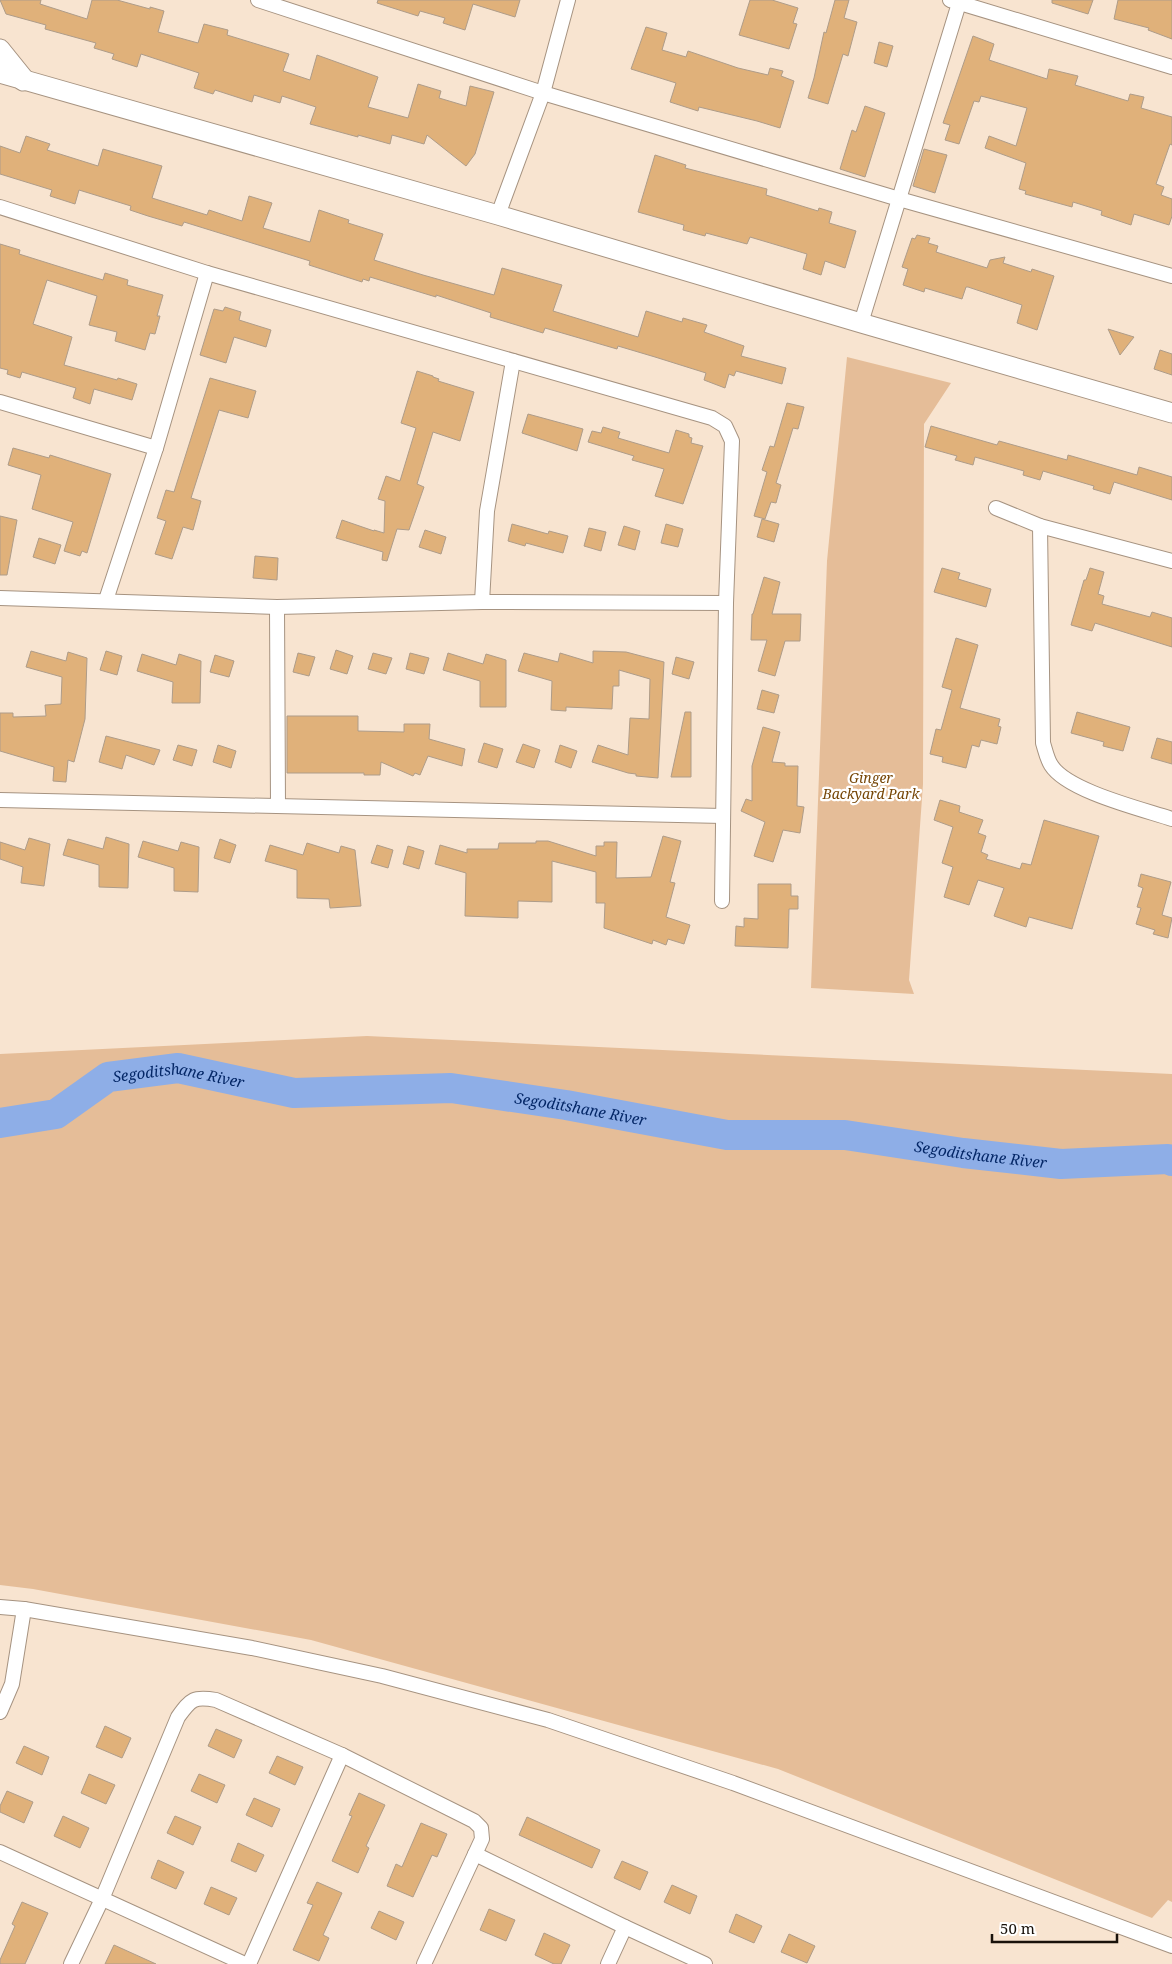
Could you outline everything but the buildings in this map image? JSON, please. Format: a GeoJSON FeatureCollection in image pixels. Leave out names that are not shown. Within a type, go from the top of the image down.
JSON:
{"type":"FeatureCollection","features":[{"type":"Feature","properties":{"kind":"street"},"geometry":{"type":"LineString","coordinates":[[258,0],[543,93],[899,199],[1172,276]]}},
{"type":"Feature","properties":{"kind":"street"},"geometry":{"type":"LineString","coordinates":[[498,215],[543,93],[568,0]]}},
{"type":"Feature","properties":{"kind":"street"},"geometry":{"type":"LineString","coordinates":[[861,323],[956,1],[1172,67]]}},
{"type":"Feature","properties":{"kind":"street"},"geometry":{"type":"LineString","coordinates":[[0,49],[25,80]]}},
{"type":"Feature","properties":{"kind":"street"},"geometry":{"type":"LineString","coordinates":[[0,73],[498,215],[1172,413]]}},
{"type":"Feature","properties":{"kind":"street"},"geometry":{"type":"LineString","coordinates":[[0,86],[25,80]]}},
{"type":"Feature","properties":{"kind":"street"},"geometry":{"type":"LineString","coordinates":[[0,207],[207,273],[712,418],[725,426],[732,441],[726,603],[722,901]]}},
{"type":"Feature","properties":{"kind":"street"},"geometry":{"type":"LineString","coordinates":[[106,600],[156,448],[207,273]]}},
{"type":"Feature","properties":{"kind":"street"},"geometry":{"type":"LineString","coordinates":[[482,602],[487,510],[513,360]]}},
{"type":"Feature","properties":{"kind":"street"},"geometry":{"type":"LineString","coordinates":[[0,402],[156,448]]}},
{"type":"Feature","properties":{"kind":"street"},"geometry":{"type":"LineString","coordinates":[[996,508],[1040,526],[1172,562]]}},
{"type":"Feature","properties":{"kind":"street"},"geometry":{"type":"LineString","coordinates":[[1040,526],[1043,743],[1051,765],[1069,781],[1077,785],[1172,819]]}},
{"type":"Feature","properties":{"kind":"street"},"geometry":{"type":"LineString","coordinates":[[0,598],[277,607],[482,602],[726,603]]}},
{"type":"Feature","properties":{"kind":"street"},"geometry":{"type":"LineString","coordinates":[[277,607],[278,806]]}},
{"type":"Feature","properties":{"kind":"street"},"geometry":{"type":"LineString","coordinates":[[0,800],[723,816]]}},
{"type":"Feature","properties":{"kind":"street"},"geometry":{"type":"LineString","coordinates":[[0,1607],[24,1609],[252,1648],[373,1674],[548,1720],[733,1783],[1172,1946]]}},
{"type":"Feature","properties":{"kind":"street"},"geometry":{"type":"LineString","coordinates":[[0,1712],[12,1684],[24,1609]]}},
{"type":"Feature","properties":{"kind":"street"},"geometry":{"type":"LineString","coordinates":[[71,1964],[102,1899],[178,1717],[189,1702],[201,1697],[216,1700],[342,1755],[474,1821],[481,1828],[482,1839],[424,1964]]}},
{"type":"Feature","properties":{"kind":"street"},"geometry":{"type":"LineString","coordinates":[[0,1852],[247,1964],[342,1755]]}},
{"type":"Feature","properties":{"kind":"street"},"geometry":{"type":"LineString","coordinates":[[475,1854],[705,1964]]}},
{"type":"Feature","properties":{"kind":"street"},"geometry":{"type":"LineString","coordinates":[[608,1964],[625,1927]]}},
{"type":"Feature","properties":{"kind":"green space","name":"Ginger Backyard Park"},"geometry":{"type":"Polygon","coordinates":[[[847,357],[951,383],[924,424],[923,784],[909,980],[914,994],[811,988],[827,561],[847,357]]]}},
{"type":"Feature","properties":{"kind":"green space"},"geometry":{"type":"Polygon","coordinates":[[[367,1036],[1172,1074],[1172,1902],[1168,1900],[1152,1918],[778,1769],[311,1640],[33,1589],[0,1585],[0,1054],[367,1036]]]}},
{"type":"Feature","properties":{"kind":"waterway","name":"Segoditshane River"},"geometry":{"type":"LineString","coordinates":[[0,1123],[56,1114],[108,1077],[178,1068],[294,1093],[451,1088],[566,1105],[727,1135],[845,1135],[963,1153],[1061,1164],[1168,1159],[1172,1161]]}}]}
